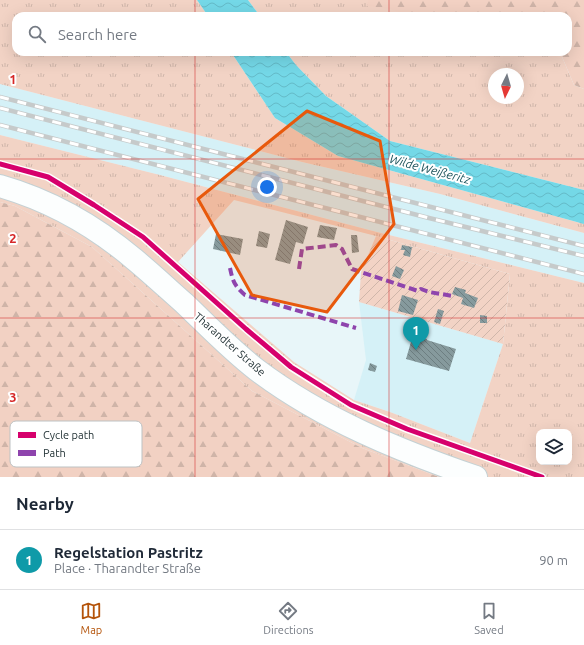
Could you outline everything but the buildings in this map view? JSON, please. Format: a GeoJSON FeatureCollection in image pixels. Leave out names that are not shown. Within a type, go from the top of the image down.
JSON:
{"type":"FeatureCollection","features":[{"type":"Feature","properties":{"kind":"main road","name":"Tharandter Straße"},"geometry":{"type":"LineString","coordinates":[[0,186],[33,197],[83,222],[103,236],[140,264],[244,360],[302,401],[384,442],[440,465],[476,477]]}},
{"type":"Feature","properties":{"kind":"highlighted area"},"geometry":{"type":"Polygon","coordinates":[[[307,111],[380,141],[394,224],[327,312],[252,295],[198,199],[307,111]]]}},
{"type":"Feature","properties":{"kind":"shaded area"},"geometry":{"type":"Polygon","coordinates":[[[0,84],[302,162],[440,194],[584,233],[584,283],[377,232],[0,135],[0,84]]]}},
{"type":"Feature","properties":{"kind":"shaded area"},"geometry":{"type":"Polygon","coordinates":[[[359,302],[503,344],[470,443],[390,412],[354,400],[366,360],[359,302]]]}},
{"type":"Feature","properties":{"kind":"green space"},"geometry":{"type":"Polygon","coordinates":[[[0,0],[197,0],[205,12],[12,12],[12,56],[234,56],[275,118],[338,156],[584,224],[584,233],[440,194],[302,162],[0,84],[0,0]]]}},
{"type":"Feature","properties":{"kind":"green space"},"geometry":{"type":"Polygon","coordinates":[[[248,0],[466,0],[469,12],[257,12],[248,0]]]}},
{"type":"Feature","properties":{"kind":"green space"},"geometry":{"type":"Polygon","coordinates":[[[368,0],[584,0],[584,89],[574,85],[562,56],[572,56],[572,12],[398,12],[390,9],[367,6],[368,0]]]}},
{"type":"Feature","properties":{"kind":"green space"},"geometry":{"type":"Polygon","coordinates":[[[289,56],[562,56],[574,85],[584,89],[584,190],[390,141],[326,96],[289,56]]]}},
{"type":"Feature","properties":{"kind":"green space"},"geometry":{"type":"Polygon","coordinates":[[[0,135],[377,232],[584,283],[584,477],[439,477],[362,448],[252,391],[92,247],[15,206],[0,202],[0,135]],[[234,200],[178,262],[294,362],[354,400],[390,412],[470,443],[503,344],[510,274],[376,236],[234,200]]]}},
{"type":"Feature","properties":{"kind":"green space"},"geometry":{"type":"Polygon","coordinates":[[[0,202],[15,206],[92,247],[252,391],[362,448],[439,477],[0,477],[0,202]]]}},
{"type":"Feature","properties":{"kind":"green space"},"geometry":{"type":"Polygon","coordinates":[[[376,236],[510,274],[503,344],[359,302],[361,272],[376,236]]]}},
{"type":"Feature","properties":{"kind":"water"},"geometry":{"type":"Polygon","coordinates":[[[197,0],[248,0],[257,12],[205,12],[197,0]]]}},
{"type":"Feature","properties":{"kind":"water","name":"Wilde Weißeritz"},"geometry":{"type":"Polygon","coordinates":[[[234,56],[289,56],[326,96],[390,141],[584,190],[584,224],[338,156],[275,118],[234,56]]]}},
{"type":"Feature","properties":{"kind":"railway"},"geometry":{"type":"LineString","coordinates":[[0,97],[584,246]]}},
{"type":"Feature","properties":{"kind":"railway"},"geometry":{"type":"LineString","coordinates":[[0,108],[429,218],[584,256]]}},
{"type":"Feature","properties":{"kind":"railway"},"geometry":{"type":"LineString","coordinates":[[0,125],[584,274]]}},
{"type":"Feature","properties":{"kind":"marked path"},"geometry":{"type":"LineString","coordinates":[[299,269],[302,249],[336,245],[342,249],[352,269],[418,291],[421,289],[429,292],[453,296]]}},
{"type":"Feature","properties":{"kind":"marked path"},"geometry":{"type":"LineString","coordinates":[[230,268],[234,283],[245,295],[356,328]]}},
{"type":"Feature","properties":{"kind":"cycle path"},"geometry":{"type":"LineString","coordinates":[[0,164],[48,177],[143,237],[291,367],[351,405],[407,429],[542,477]]}},
{"type":"Feature","properties":{"kind":"place","name":"Regelstation Pastritz"},"geometry":{"type":"Point","coordinates":[416,350]}}]}
